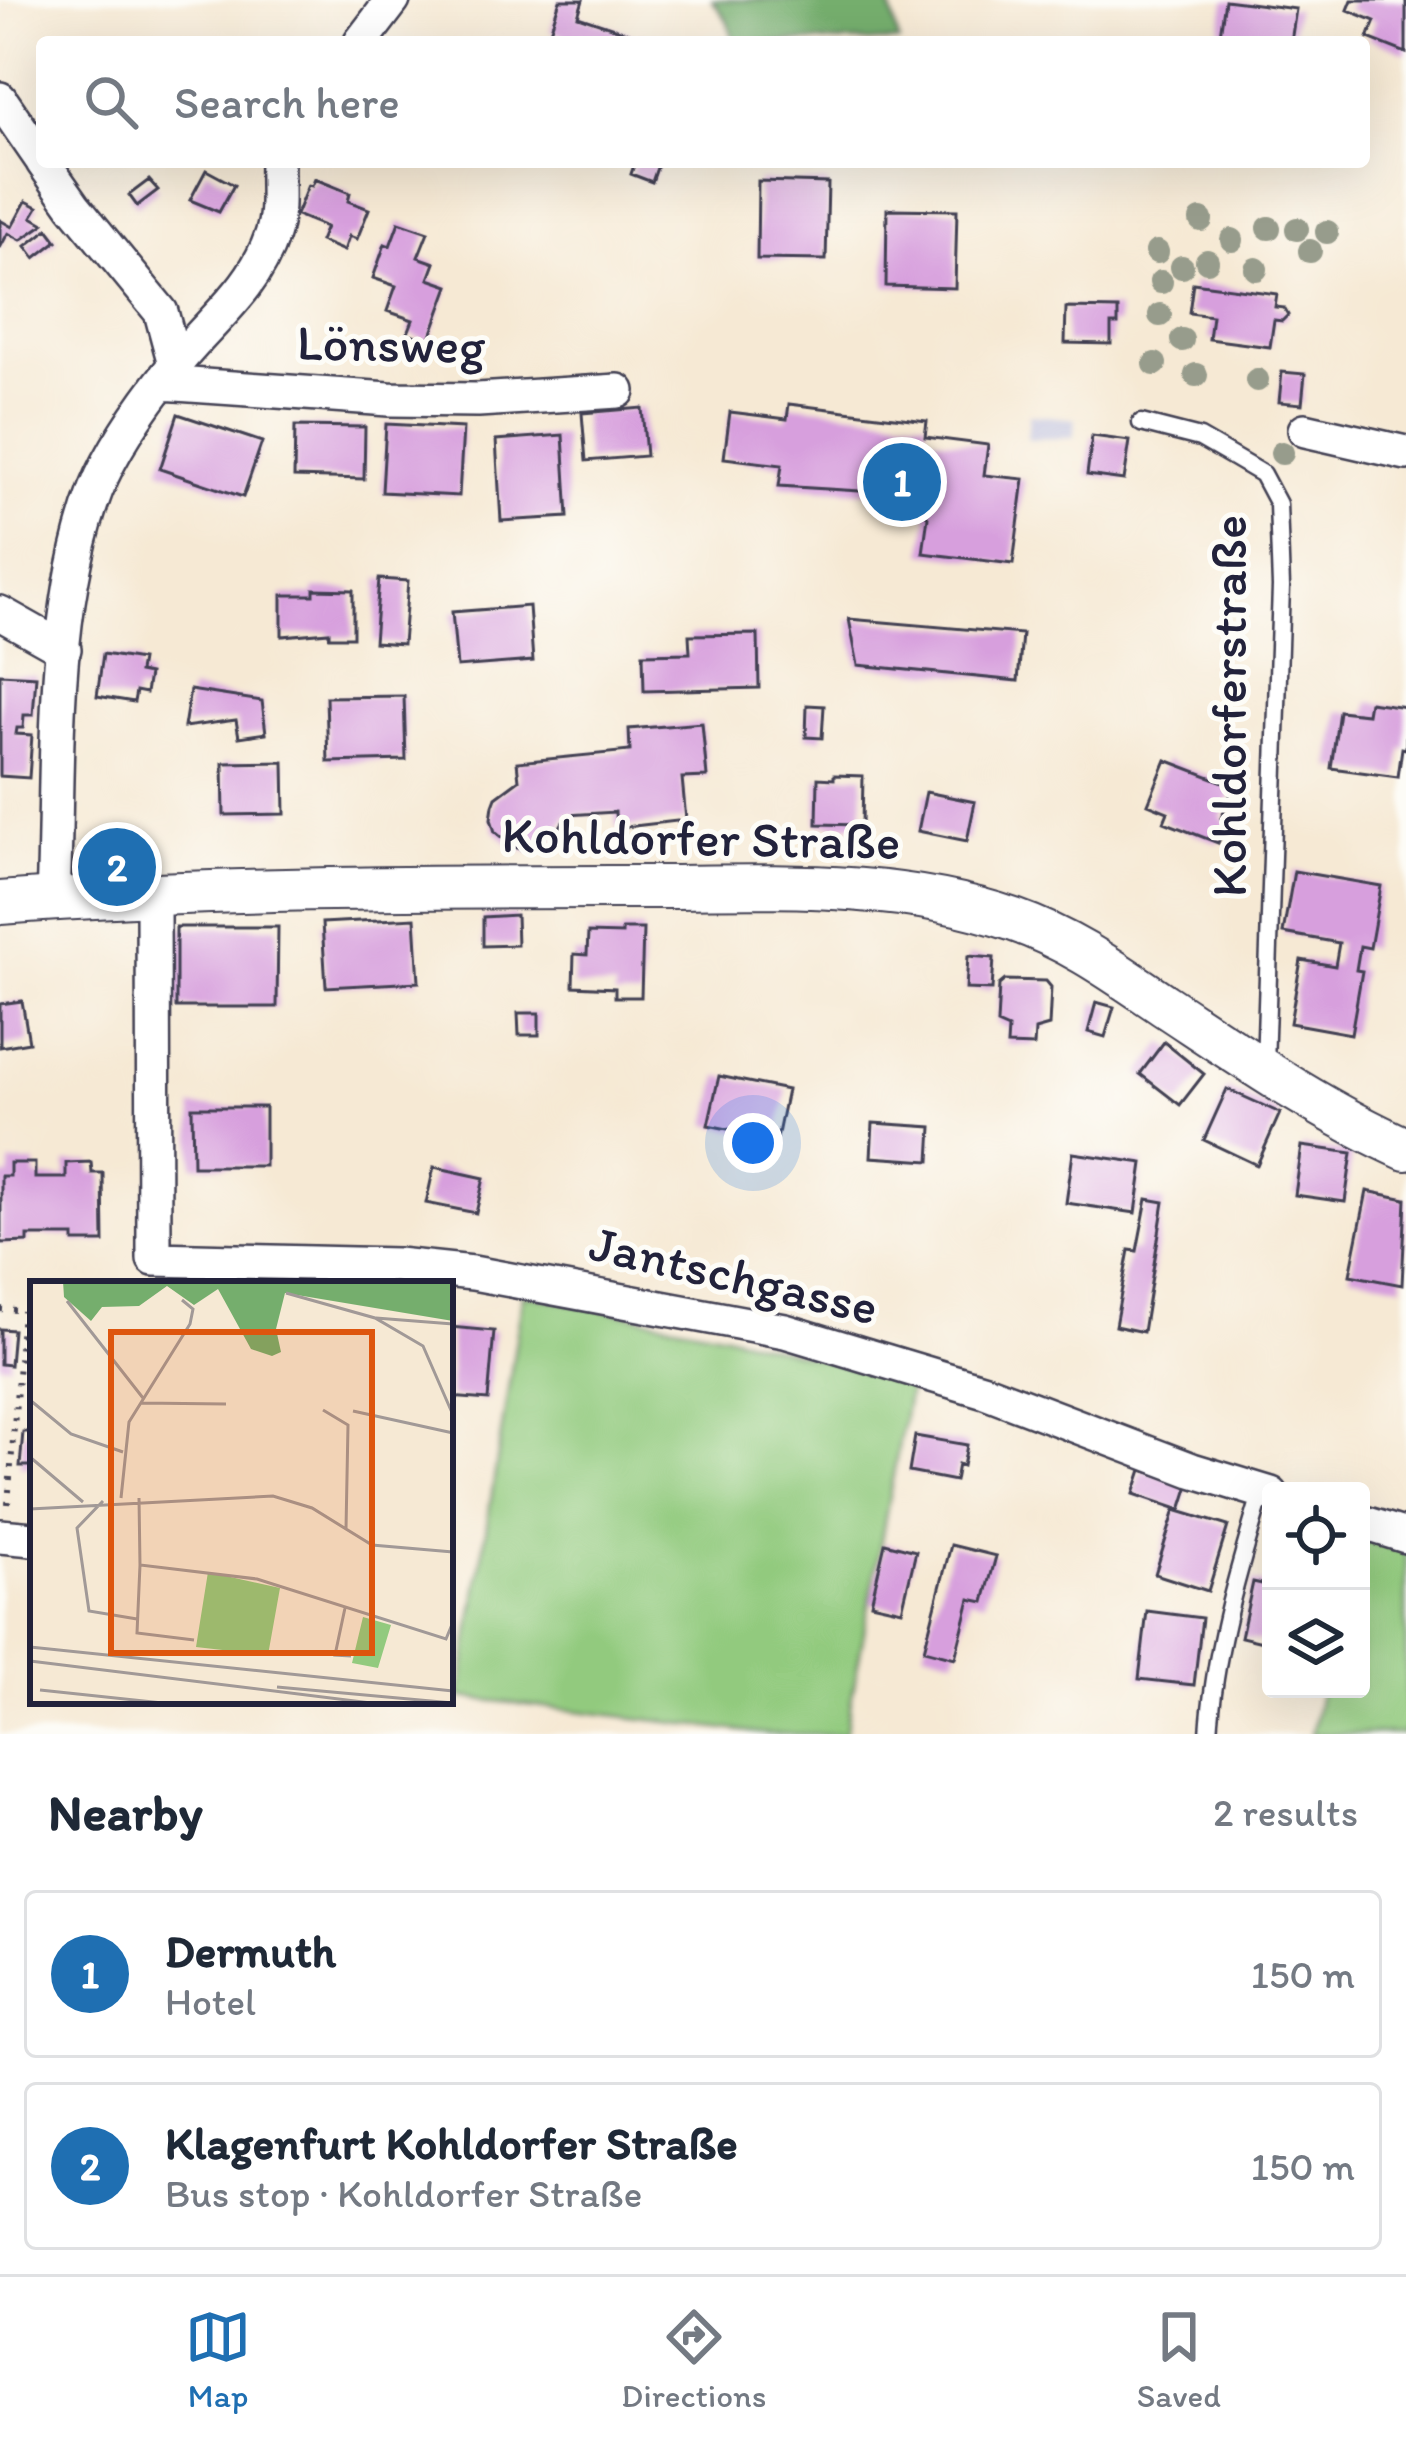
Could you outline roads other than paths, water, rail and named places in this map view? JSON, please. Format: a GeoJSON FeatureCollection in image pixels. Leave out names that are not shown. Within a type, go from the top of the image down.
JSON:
{"type":"FeatureCollection","features":[{"type":"Feature","properties":{"kind":"street"},"geometry":{"type":"LineString","coordinates":[[366,36],[393,0]]}},
{"type":"Feature","properties":{"kind":"street"},"geometry":{"type":"LineString","coordinates":[[0,99],[36,151]]}},
{"type":"Feature","properties":{"kind":"street"},"geometry":{"type":"LineString","coordinates":[[48,168],[161,312],[169,373]]}},
{"type":"Feature","properties":{"kind":"street"},"geometry":{"type":"LineString","coordinates":[[53,899],[64,649],[71,587],[97,489],[118,448],[169,373],[225,314],[257,267],[276,221],[277,168]]}},
{"type":"Feature","properties":{"kind":"street","name":"Lönsweg"},"geometry":{"type":"LineString","coordinates":[[169,373],[389,399],[478,400],[618,391]]}},
{"type":"Feature","properties":{"kind":"street"},"geometry":{"type":"LineString","coordinates":[[1305,430],[1406,453]]}},
{"type":"Feature","properties":{"kind":"street"},"geometry":{"type":"LineString","coordinates":[[0,613],[64,649]]}},
{"type":"Feature","properties":{"kind":"street","name":"Kohldorfer Straße"},"geometry":{"type":"LineString","coordinates":[[0,903],[483,887],[870,888],[949,900],[1018,922],[1097,957],[1326,1111],[1406,1149]]}},
{"type":"Feature","properties":{"kind":"street","name":"Jantschgasse"},"geometry":{"type":"LineString","coordinates":[[153,895],[154,1271],[397,1265],[473,1273],[785,1331],[986,1391],[1192,1470],[1262,1491]]}},
{"type":"Feature","properties":{"kind":"street"},"geometry":{"type":"LineString","coordinates":[[1370,1525],[1406,1536]]}},
{"type":"Feature","properties":{"kind":"lane","name":"Kohldorferstraße"},"geometry":{"type":"LineString","coordinates":[[1142,423],[1200,438],[1262,474],[1278,504],[1281,587],[1264,1072]]}},
{"type":"Feature","properties":{"kind":"lane"},"geometry":{"type":"LineString","coordinates":[[1209,1734],[1228,1606],[1262,1507]]}},
{"type":"Feature","properties":{"kind":"place","name":"Dermuth"},"geometry":{"type":"Point","coordinates":[902,482]}},
{"type":"Feature","properties":{"kind":"place","name":"Klagenfurt Kohldorfer Straße"},"geometry":{"type":"Point","coordinates":[117,867]}}]}
